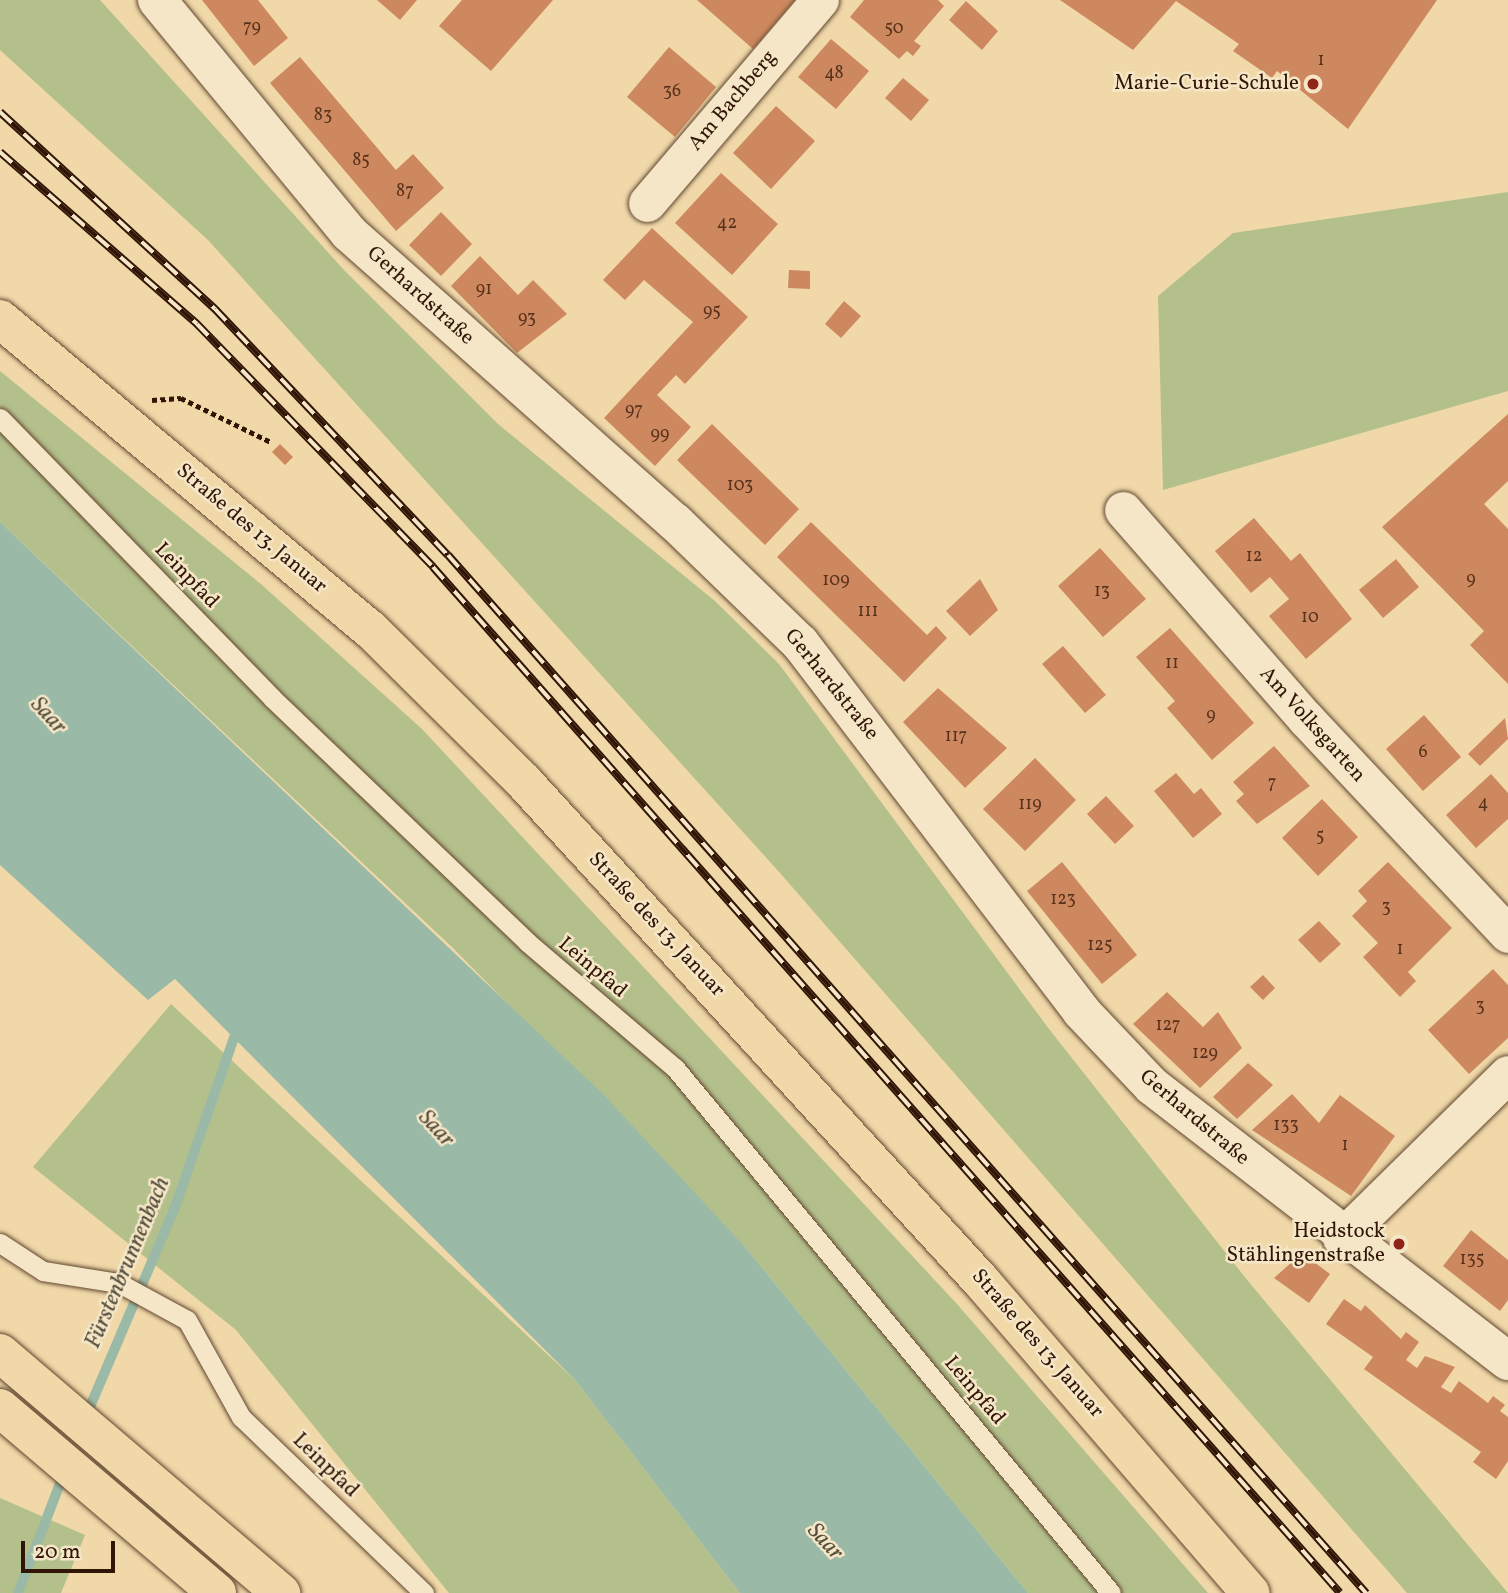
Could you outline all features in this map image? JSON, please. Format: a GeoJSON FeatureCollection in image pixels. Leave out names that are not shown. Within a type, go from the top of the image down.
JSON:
{"type":"FeatureCollection","features":[{"type":"Feature","properties":{"kind":"main road","name":"Straße des 13. Januar"},"geometry":{"type":"LineString","coordinates":[[0,318],[370,629],[524,782],[982,1282],[1250,1593]]}},
{"type":"Feature","properties":{"kind":"main road"},"geometry":{"type":"LineString","coordinates":[[0,1353],[281,1593]]}},
{"type":"Feature","properties":{"kind":"main road"},"geometry":{"type":"LineString","coordinates":[[0,1409],[217,1593]]}},
{"type":"Feature","properties":{"kind":"street","name":"Gerhardstraße"},"geometry":{"type":"LineString","coordinates":[[157,0],[349,233],[676,522],[800,643],[1081,1011],[1152,1086],[1341,1238],[1508,1360]]}},
{"type":"Feature","properties":{"kind":"street","name":"Am Bachberg"},"geometry":{"type":"LineString","coordinates":[[647,203],[820,0]]}},
{"type":"Feature","properties":{"kind":"street","name":"Am Volksgarten"},"geometry":{"type":"LineString","coordinates":[[1123,510],[1306,719],[1508,934]]}},
{"type":"Feature","properties":{"kind":"street"},"geometry":{"type":"LineString","coordinates":[[1341,1238],[1508,1074]]}},
{"type":"Feature","properties":{"kind":"lane","name":"Leinpfad"},"geometry":{"type":"LineString","coordinates":[[0,418],[292,717],[527,942],[675,1068],[1111,1593]]}},
{"type":"Feature","properties":{"kind":"lane","name":"Leinpfad"},"geometry":{"type":"LineString","coordinates":[[0,1243],[43,1271],[119,1283],[151,1297],[187,1320],[241,1417],[424,1593]]}},
{"type":"Feature","properties":{"kind":"path"},"geometry":{"type":"LineString","coordinates":[[126,424],[150,400],[181,398],[271,442]]}},
{"type":"Feature","properties":{"kind":"green space"},"geometry":{"type":"Polygon","coordinates":[[[0,0],[100,0],[344,270],[498,424],[715,601],[779,664],[1049,1029],[1248,1281],[1508,1593],[1407,1593],[780,873],[208,240],[0,50],[0,0]]]}},
{"type":"Feature","properties":{"kind":"green space"},"geometry":{"type":"Polygon","coordinates":[[[1508,192],[1508,391],[1163,490],[1158,296],[1233,233],[1508,192]]]}},
{"type":"Feature","properties":{"kind":"green space"},"geometry":{"type":"Polygon","coordinates":[[[0,371],[262,585],[422,729],[957,1304],[1208,1593],[1028,1593],[746,1248],[454,949],[0,522],[0,371]]]}},
{"type":"Feature","properties":{"kind":"green space"},"geometry":{"type":"Polygon","coordinates":[[[171,1004],[575,1380],[740,1593],[449,1593],[236,1330],[33,1167],[171,1004]]]}},
{"type":"Feature","properties":{"kind":"green space"},"geometry":{"type":"Polygon","coordinates":[[[0,1498],[85,1535],[61,1593],[0,1593],[0,1498]]]}},
{"type":"Feature","properties":{"kind":"water","name":"Saar"},"geometry":{"type":"Polygon","coordinates":[[[0,522],[604,1095],[746,1248],[1028,1593],[740,1593],[575,1380],[175,979],[148,1000],[0,865],[0,522]]]}},
{"type":"Feature","properties":{"kind":"building"},"geometry":{"type":"Polygon","coordinates":[[[202,0],[258,0],[288,38],[254,66],[202,0]]]}},
{"type":"Feature","properties":{"kind":"building"},"geometry":{"type":"Polygon","coordinates":[[[377,0],[417,0],[400,20],[377,0]]]}},
{"type":"Feature","properties":{"kind":"building"},"geometry":{"type":"Polygon","coordinates":[[[462,0],[553,0],[491,71],[439,26],[462,0]]]}},
{"type":"Feature","properties":{"kind":"building"},"geometry":{"type":"Polygon","coordinates":[[[697,0],[795,0],[753,49],[697,0]]]}},
{"type":"Feature","properties":{"kind":"building"},"geometry":{"type":"Polygon","coordinates":[[[864,0],[938,0],[944,6],[914,41],[921,46],[913,56],[907,51],[899,59],[850,17],[864,0]]]}},
{"type":"Feature","properties":{"kind":"building"},"geometry":{"type":"Polygon","coordinates":[[[1060,0],[1437,0],[1348,129],[1277,71],[1272,78],[1233,51],[1239,44],[1176,1],[1133,50],[1060,0]]]}},
{"type":"Feature","properties":{"kind":"building"},"geometry":{"type":"Polygon","coordinates":[[[966,1],[998,31],[982,50],[949,20],[966,1]]]}},
{"type":"Feature","properties":{"kind":"building"},"geometry":{"type":"Polygon","coordinates":[[[831,39],[869,71],[836,109],[798,77],[831,39]]]}},
{"type":"Feature","properties":{"kind":"building"},"geometry":{"type":"Polygon","coordinates":[[[669,47],[716,87],[675,137],[627,97],[669,47]]]}},
{"type":"Feature","properties":{"kind":"building"},"geometry":{"type":"Polygon","coordinates":[[[300,57],[396,170],[413,154],[444,188],[396,231],[270,83],[300,57]]]}},
{"type":"Feature","properties":{"kind":"building"},"geometry":{"type":"Polygon","coordinates":[[[903,78],[929,100],[911,121],[885,98],[903,78]]]}},
{"type":"Feature","properties":{"kind":"building"},"geometry":{"type":"Polygon","coordinates":[[[776,106],[815,141],[771,189],[733,153],[776,106]]]}},
{"type":"Feature","properties":{"kind":"building"},"geometry":{"type":"Polygon","coordinates":[[[721,173],[778,224],[732,275],[675,223],[721,173]]]}},
{"type":"Feature","properties":{"kind":"building"},"geometry":{"type":"Polygon","coordinates":[[[441,212],[472,244],[441,276],[409,245],[441,212]]]}},
{"type":"Feature","properties":{"kind":"building"},"geometry":{"type":"Polygon","coordinates":[[[652,228],[748,317],[685,384],[676,375],[657,395],[691,427],[655,466],[604,418],[693,322],[644,280],[625,300],[603,280],[652,228]]]}},
{"type":"Feature","properties":{"kind":"building"},"geometry":{"type":"Polygon","coordinates":[[[480,256],[518,295],[533,280],[567,314],[517,353],[451,286],[480,256]]]}},
{"type":"Feature","properties":{"kind":"building"},"geometry":{"type":"Polygon","coordinates":[[[789,270],[810,271],[810,289],[788,288],[789,270]]]}},
{"type":"Feature","properties":{"kind":"building"},"geometry":{"type":"Polygon","coordinates":[[[844,301],[861,316],[841,338],[825,324],[844,301]]]}},
{"type":"Feature","properties":{"kind":"building"},"geometry":{"type":"Polygon","coordinates":[[[1508,414],[1508,481],[1484,504],[1508,529],[1508,684],[1470,645],[1484,631],[1382,527],[1508,414]]]}},
{"type":"Feature","properties":{"kind":"building"},"geometry":{"type":"Polygon","coordinates":[[[712,424],[799,509],[765,545],[677,460],[712,424]]]}},
{"type":"Feature","properties":{"kind":"building"},"geometry":{"type":"Polygon","coordinates":[[[280,444],[293,457],[285,465],[272,452],[280,444]]]}},
{"type":"Feature","properties":{"kind":"building"},"geometry":{"type":"Polygon","coordinates":[[[1254,518],[1291,561],[1300,553],[1352,619],[1306,659],[1269,616],[1289,599],[1270,577],[1251,593],[1215,551],[1254,518]]]}},
{"type":"Feature","properties":{"kind":"building"},"geometry":{"type":"Polygon","coordinates":[[[811,522],[927,635],[936,626],[947,638],[904,682],[777,557],[811,522]]]}},
{"type":"Feature","properties":{"kind":"building"},"geometry":{"type":"Polygon","coordinates":[[[1100,548],[1146,599],[1103,637],[1058,586],[1100,548]]]}},
{"type":"Feature","properties":{"kind":"building"},"geometry":{"type":"Polygon","coordinates":[[[1396,559],[1419,587],[1383,618],[1359,590],[1396,559]]]}},
{"type":"Feature","properties":{"kind":"building"},"geometry":{"type":"Polygon","coordinates":[[[980,579],[998,610],[970,636],[946,611],[980,579]]]}},
{"type":"Feature","properties":{"kind":"building"},"geometry":{"type":"Polygon","coordinates":[[[1170,628],[1254,723],[1212,760],[1167,708],[1175,701],[1136,657],[1170,628]]]}},
{"type":"Feature","properties":{"kind":"building"},"geometry":{"type":"Polygon","coordinates":[[[1063,646],[1106,695],[1085,713],[1042,664],[1063,646]]]}},
{"type":"Feature","properties":{"kind":"building"},"geometry":{"type":"Polygon","coordinates":[[[938,688],[1007,748],[965,788],[903,722],[938,688]]]}},
{"type":"Feature","properties":{"kind":"building"},"geometry":{"type":"Polygon","coordinates":[[[1424,715],[1461,757],[1423,791],[1386,749],[1424,715]]]}},
{"type":"Feature","properties":{"kind":"building"},"geometry":{"type":"Polygon","coordinates":[[[1505,718],[1508,739],[1480,766],[1468,754],[1505,718]]]}},
{"type":"Feature","properties":{"kind":"building"},"geometry":{"type":"Polygon","coordinates":[[[1274,746],[1310,786],[1257,824],[1236,801],[1244,794],[1233,782],[1274,746]]]}},
{"type":"Feature","properties":{"kind":"building"},"geometry":{"type":"Polygon","coordinates":[[[1035,758],[1076,800],[1025,851],[983,809],[1035,758]]]}},
{"type":"Feature","properties":{"kind":"building"},"geometry":{"type":"Polygon","coordinates":[[[1176,773],[1194,794],[1201,788],[1222,814],[1193,838],[1154,791],[1176,773]]]}},
{"type":"Feature","properties":{"kind":"building"},"geometry":{"type":"Polygon","coordinates":[[[1491,774],[1508,793],[1508,819],[1476,848],[1446,815],[1491,774]]]}},
{"type":"Feature","properties":{"kind":"building"},"geometry":{"type":"Polygon","coordinates":[[[1106,796],[1134,826],[1115,844],[1087,814],[1106,796]]]}},
{"type":"Feature","properties":{"kind":"building"},"geometry":{"type":"Polygon","coordinates":[[[1322,799],[1358,837],[1318,876],[1282,838],[1322,799]]]}},
{"type":"Feature","properties":{"kind":"building"},"geometry":{"type":"Polygon","coordinates":[[[1062,862],[1137,955],[1102,984],[1027,891],[1062,862]]]}},
{"type":"Feature","properties":{"kind":"building"},"geometry":{"type":"Polygon","coordinates":[[[1388,862],[1452,928],[1408,972],[1416,981],[1400,997],[1363,957],[1378,943],[1352,916],[1367,901],[1358,891],[1388,862]]]}},
{"type":"Feature","properties":{"kind":"building"},"geometry":{"type":"Polygon","coordinates":[[[1319,921],[1341,944],[1320,963],[1298,940],[1319,921]]]}},
{"type":"Feature","properties":{"kind":"building"},"geometry":{"type":"Polygon","coordinates":[[[1493,969],[1508,985],[1508,1038],[1469,1074],[1428,1030],[1493,969]]]}},
{"type":"Feature","properties":{"kind":"building"},"geometry":{"type":"Polygon","coordinates":[[[1263,975],[1275,988],[1263,1000],[1250,987],[1263,975]]]}},
{"type":"Feature","properties":{"kind":"building"},"geometry":{"type":"Polygon","coordinates":[[[1167,992],[1203,1027],[1218,1012],[1242,1048],[1200,1088],[1133,1024],[1167,992]]]}},
{"type":"Feature","properties":{"kind":"building"},"geometry":{"type":"Polygon","coordinates":[[[1248,1063],[1273,1085],[1237,1119],[1213,1097],[1248,1063]]]}},
{"type":"Feature","properties":{"kind":"building"},"geometry":{"type":"Polygon","coordinates":[[[1292,1094],[1319,1123],[1340,1095],[1395,1136],[1351,1196],[1252,1130],[1292,1094]]]}},
{"type":"Feature","properties":{"kind":"building"},"geometry":{"type":"Polygon","coordinates":[[[1471,1230],[1508,1260],[1508,1300],[1500,1311],[1443,1266],[1471,1230]]]}},
{"type":"Feature","properties":{"kind":"building"},"geometry":{"type":"Polygon","coordinates":[[[1302,1253],[1330,1274],[1309,1303],[1274,1278],[1302,1253]]]}},
{"type":"Feature","properties":{"kind":"building"},"geometry":{"type":"Polygon","coordinates":[[[1344,1299],[1361,1311],[1365,1305],[1401,1339],[1406,1332],[1419,1342],[1406,1360],[1417,1368],[1425,1356],[1455,1367],[1441,1387],[1451,1393],[1459,1381],[1488,1403],[1493,1396],[1505,1405],[1500,1411],[1508,1417],[1508,1461],[1496,1479],[1473,1462],[1481,1452],[1364,1369],[1373,1357],[1326,1324],[1344,1299]]]}},
{"type":"Feature","properties":{"kind":"waterway","name":"Fürstenbrunnenbach"},"geometry":{"type":"LineString","coordinates":[[86,1416],[175,1207],[238,1026]]}},
{"type":"Feature","properties":{"kind":"waterway","name":"Fürstenbrunnenbach"},"geometry":{"type":"LineString","coordinates":[[18,1593],[64,1473]]}},
{"type":"Feature","properties":{"kind":"railway"},"geometry":{"type":"LineString","coordinates":[[0,112],[215,309],[448,555],[1366,1593]]}},
{"type":"Feature","properties":{"kind":"railway"},"geometry":{"type":"LineString","coordinates":[[0,152],[197,324],[433,567],[1340,1593]]}},
{"type":"Feature","properties":{"kind":"place","name":"Marie-Curie-Schule"},"geometry":{"type":"Point","coordinates":[1313,84]}},
{"type":"Feature","properties":{"kind":"place","name":"Heidstock Stählingenstraße"},"geometry":{"type":"Point","coordinates":[1399,1244]}}]}
